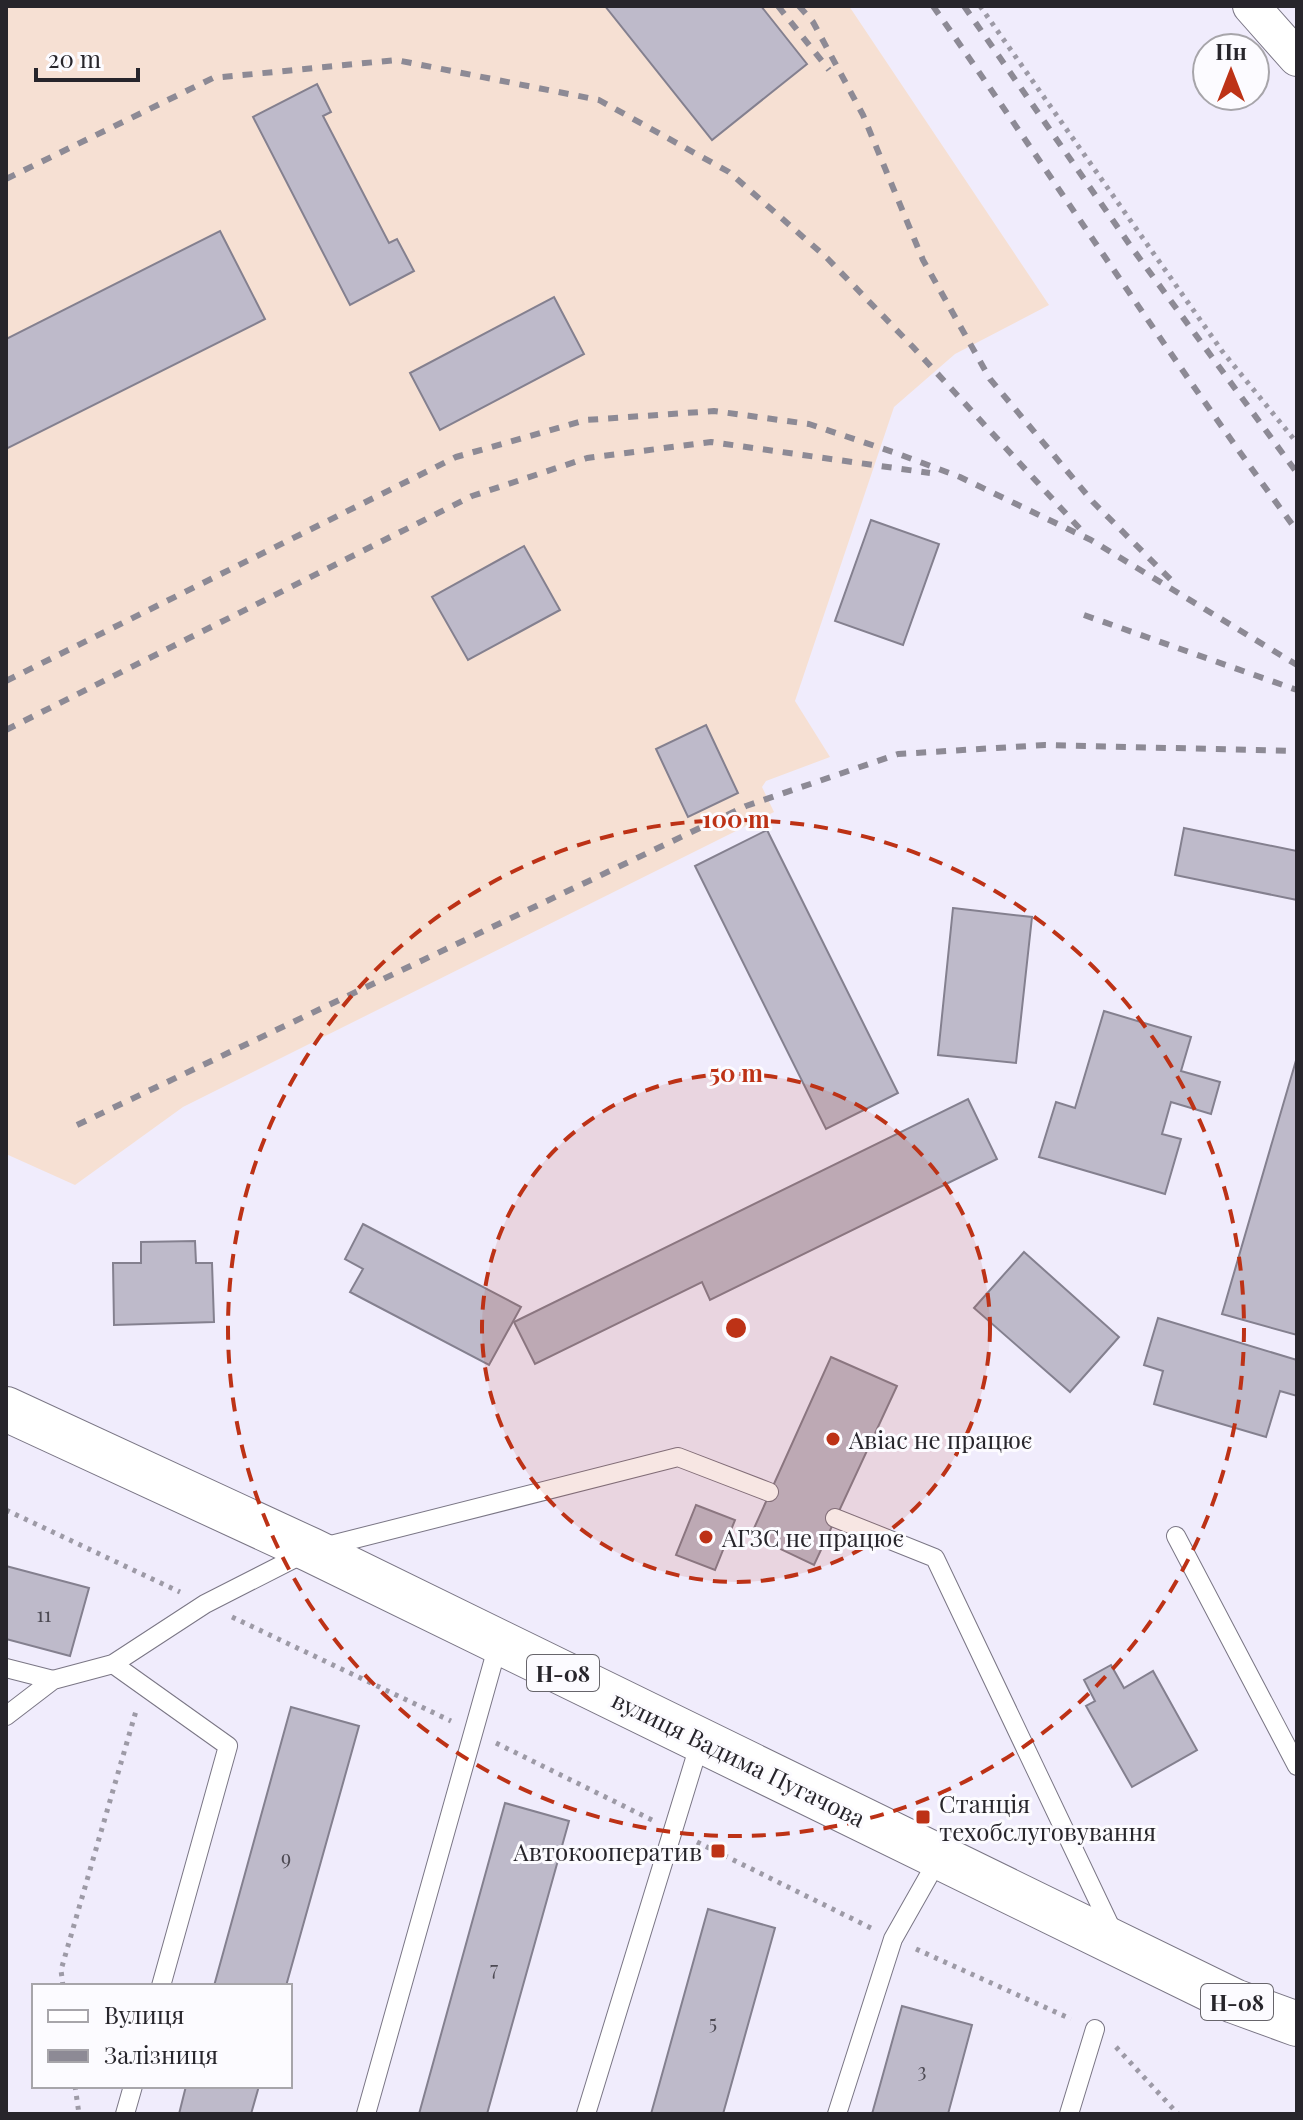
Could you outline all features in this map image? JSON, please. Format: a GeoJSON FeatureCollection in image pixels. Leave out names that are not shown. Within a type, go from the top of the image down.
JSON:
{"type":"FeatureCollection","features":[{"type":"Feature","properties":{"kind":"main road","name":"вулиця Вадима Пугачова"},"geometry":{"type":"LineString","coordinates":[[6,1409],[311,1550],[1234,2001],[1297,2024]]}},
{"type":"Feature","properties":{"kind":"street"},"geometry":{"type":"LineString","coordinates":[[1251,6],[1297,58]]}},
{"type":"Feature","properties":{"kind":"lane"},"geometry":{"type":"LineString","coordinates":[[6,1716],[53,1680],[113,1664],[205,1604],[311,1550],[678,1457],[769,1492]]}},
{"type":"Feature","properties":{"kind":"lane"},"geometry":{"type":"LineString","coordinates":[[835,1518],[935,1558],[1117,1942]]}},
{"type":"Feature","properties":{"kind":"lane"},"geometry":{"type":"LineString","coordinates":[[1176,1536],[1297,1766]]}},
{"type":"Feature","properties":{"kind":"lane"},"geometry":{"type":"LineString","coordinates":[[366,2114],[499,1641]]}},
{"type":"Feature","properties":{"kind":"lane"},"geometry":{"type":"LineString","coordinates":[[113,1664],[228,1746],[162,1984]]}},
{"type":"Feature","properties":{"kind":"lane"},"geometry":{"type":"LineString","coordinates":[[6,1668],[53,1680]]}},
{"type":"Feature","properties":{"kind":"lane"},"geometry":{"type":"LineString","coordinates":[[586,2114],[701,1739]]}},
{"type":"Feature","properties":{"kind":"lane"},"geometry":{"type":"LineString","coordinates":[[837,2114],[893,1939],[940,1856]]}},
{"type":"Feature","properties":{"kind":"lane"},"geometry":{"type":"LineString","coordinates":[[1069,2114],[1095,2029]]}},
{"type":"Feature","properties":{"kind":"lane"},"geometry":{"type":"LineString","coordinates":[[125,2114],[132,2088]]}},
{"type":"Feature","properties":{"kind":"path"},"geometry":{"type":"LineString","coordinates":[[980,6],[1222,351],[1297,443]]}},
{"type":"Feature","properties":{"kind":"path"},"geometry":{"type":"LineString","coordinates":[[6,1510],[473,1732],[893,1939],[1095,2029],[1118,2049],[1178,2114]]}},
{"type":"Feature","properties":{"kind":"path"},"geometry":{"type":"LineString","coordinates":[[63,1984],[61,1970],[143,1687]]}},
{"type":"Feature","properties":{"kind":"path"},"geometry":{"type":"LineString","coordinates":[[75,2088],[79,2114]]}},
{"type":"Feature","properties":{"kind":"shaded area"},"geometry":{"type":"Polygon","coordinates":[[[6,6],[849,6],[1049,305],[955,354],[894,407],[795,701],[830,757],[766,781],[762,787],[774,812],[183,1107],[75,1185],[6,1154],[6,6]]]}},
{"type":"Feature","properties":{"kind":"building"},"geometry":{"type":"Polygon","coordinates":[[[605,6],[761,6],[807,64],[712,140],[605,6]]]}},
{"type":"Feature","properties":{"kind":"building"},"geometry":{"type":"Polygon","coordinates":[[[317,84],[331,112],[323,116],[389,243],[397,239],[414,271],[350,305],[253,117],[317,84]]]}},
{"type":"Feature","properties":{"kind":"building"},"geometry":{"type":"Polygon","coordinates":[[[220,231],[265,319],[6,449],[6,339],[220,231]]]}},
{"type":"Feature","properties":{"kind":"building"},"geometry":{"type":"Polygon","coordinates":[[[554,297],[584,354],[440,430],[410,373],[554,297]]]}},
{"type":"Feature","properties":{"kind":"building"},"geometry":{"type":"Polygon","coordinates":[[[871,520],[939,544],[903,645],[835,621],[871,520]]]}},
{"type":"Feature","properties":{"kind":"building"},"geometry":{"type":"Polygon","coordinates":[[[524,546],[560,610],[468,660],[432,597],[524,546]]]}},
{"type":"Feature","properties":{"kind":"building"},"geometry":{"type":"Polygon","coordinates":[[[706,725],[738,793],[688,817],[656,749],[706,725]]]}},
{"type":"Feature","properties":{"kind":"building"},"geometry":{"type":"Polygon","coordinates":[[[1184,828],[1297,851],[1297,900],[1175,875],[1184,828]]]}},
{"type":"Feature","properties":{"kind":"building"},"geometry":{"type":"Polygon","coordinates":[[[767,830],[898,1093],[826,1129],[695,866],[767,830]]]}},
{"type":"Feature","properties":{"kind":"building"},"geometry":{"type":"Polygon","coordinates":[[[953,908],[1032,917],[1016,1063],[938,1055],[953,908]]]}},
{"type":"Feature","properties":{"kind":"building"},"geometry":{"type":"Polygon","coordinates":[[[1104,1011],[1191,1037],[1181,1071],[1220,1082],[1211,1114],[1171,1102],[1162,1134],[1181,1139],[1165,1194],[1039,1157],[1056,1102],[1075,1108],[1104,1011]]]}},
{"type":"Feature","properties":{"kind":"building"},"geometry":{"type":"Polygon","coordinates":[[[1297,1057],[1297,1335],[1222,1314],[1297,1057]]]}},
{"type":"Feature","properties":{"kind":"building"},"geometry":{"type":"Polygon","coordinates":[[[968,1099],[997,1159],[710,1300],[702,1282],[535,1364],[514,1322],[968,1099]]]}},
{"type":"Feature","properties":{"kind":"building"},"geometry":{"type":"Polygon","coordinates":[[[363,1224],[521,1307],[489,1365],[350,1292],[363,1269],[345,1259],[363,1224]]]}},
{"type":"Feature","properties":{"kind":"building"},"geometry":{"type":"Polygon","coordinates":[[[195,1241],[196,1263],[212,1263],[214,1322],[114,1325],[113,1263],[141,1263],[141,1242],[195,1241]]]}},
{"type":"Feature","properties":{"kind":"building"},"geometry":{"type":"Polygon","coordinates":[[[1024,1252],[1119,1337],[1070,1392],[974,1308],[1024,1252]]]}},
{"type":"Feature","properties":{"kind":"building"},"geometry":{"type":"Polygon","coordinates":[[[1158,1318],[1297,1360],[1297,1396],[1280,1391],[1266,1437],[1154,1404],[1163,1371],[1144,1365],[1158,1318]]]}},
{"type":"Feature","properties":{"kind":"building","name":"Авіас не працює"},"geometry":{"type":"Polygon","coordinates":[[[831,1357],[897,1386],[814,1565],[751,1535],[831,1357]]]}},
{"type":"Feature","properties":{"kind":"building","name":"АГЗС не працює"},"geometry":{"type":"Polygon","coordinates":[[[696,1505],[735,1520],[715,1570],[676,1555],[696,1505]]]}},
{"type":"Feature","properties":{"kind":"building"},"geometry":{"type":"Polygon","coordinates":[[[6,1566],[89,1588],[70,1656],[6,1639],[6,1566]]]}},
{"type":"Feature","properties":{"kind":"building"},"geometry":{"type":"Polygon","coordinates":[[[1111,1665],[1124,1688],[1153,1671],[1197,1750],[1132,1787],[1086,1706],[1095,1701],[1084,1680],[1111,1665]]]}},
{"type":"Feature","properties":{"kind":"building"},"geometry":{"type":"Polygon","coordinates":[[[291,1707],[359,1726],[287,1984],[215,1984],[291,1707]]]}},
{"type":"Feature","properties":{"kind":"building"},"geometry":{"type":"Polygon","coordinates":[[[505,1803],[569,1821],[487,2114],[419,2114],[505,1803]]]}},
{"type":"Feature","properties":{"kind":"building"},"geometry":{"type":"Polygon","coordinates":[[[708,1909],[775,1928],[723,2114],[651,2114],[708,1909]]]}},
{"type":"Feature","properties":{"kind":"building"},"geometry":{"type":"Polygon","coordinates":[[[902,2006],[972,2025],[948,2114],[872,2114],[902,2006]]]}},
{"type":"Feature","properties":{"kind":"building"},"geometry":{"type":"Polygon","coordinates":[[[186,2088],[258,2088],[251,2114],[179,2114],[186,2088]]]}},
{"type":"Feature","properties":{"kind":"railway"},"geometry":{"type":"LineString","coordinates":[[778,6],[829,70]]}},
{"type":"Feature","properties":{"kind":"railway"},"geometry":{"type":"LineString","coordinates":[[799,6],[813,22],[863,115],[923,260],[990,379],[1093,502],[1171,580]]}},
{"type":"Feature","properties":{"kind":"railway"},"geometry":{"type":"LineString","coordinates":[[933,6],[1297,531]]}},
{"type":"Feature","properties":{"kind":"railway"},"geometry":{"type":"LineString","coordinates":[[964,6],[1132,248],[1297,473]]}},
{"type":"Feature","properties":{"kind":"railway"},"geometry":{"type":"LineString","coordinates":[[6,179],[213,78],[396,60],[599,100],[729,172],[827,258],[1082,531]]}},
{"type":"Feature","properties":{"kind":"railway"},"geometry":{"type":"LineString","coordinates":[[6,681],[456,457],[586,420],[714,411],[809,424],[960,477],[1091,540],[1297,665]]}},
{"type":"Feature","properties":{"kind":"railway"},"geometry":{"type":"LineString","coordinates":[[6,730],[472,496],[587,458],[711,442],[930,473]]}},
{"type":"Feature","properties":{"kind":"railway"},"geometry":{"type":"LineString","coordinates":[[1084,615],[1297,690]]}},
{"type":"Feature","properties":{"kind":"railway"},"geometry":{"type":"LineString","coordinates":[[77,1125],[746,806],[898,754],[1045,745],[1297,751]]}},
{"type":"Feature","properties":{"kind":"place","name":"Авіас не працює"},"geometry":{"type":"Point","coordinates":[833,1439]}},
{"type":"Feature","properties":{"kind":"place","name":"АГЗС не працює"},"geometry":{"type":"Point","coordinates":[706,1537]}},
{"type":"Feature","properties":{"kind":"place","name":"Станція техобслуговування"},"geometry":{"type":"Point","coordinates":[923,1817]}},
{"type":"Feature","properties":{"kind":"place","name":"Автокооператив"},"geometry":{"type":"Point","coordinates":[718,1851]}}]}
